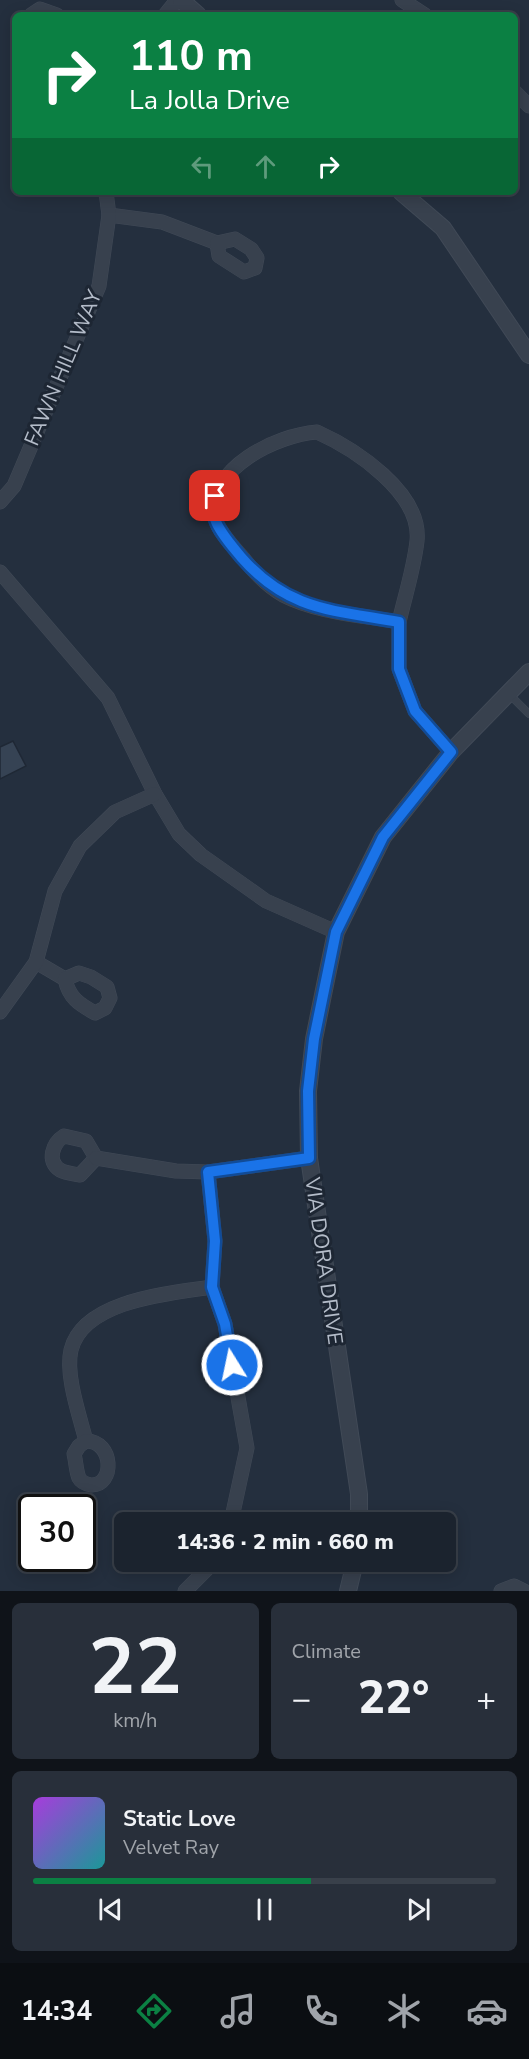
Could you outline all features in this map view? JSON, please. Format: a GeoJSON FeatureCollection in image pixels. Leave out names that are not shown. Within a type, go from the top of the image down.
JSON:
{"type":"FeatureCollection","features":[{"type":"Feature","properties":{"kind":"street"},"geometry":{"type":"LineString","coordinates":[[168,12],[179,0],[194,12]]}},
{"type":"Feature","properties":{"kind":"street"},"geometry":{"type":"LineString","coordinates":[[402,0],[420,12]]}},
{"type":"Feature","properties":{"kind":"street"},"geometry":{"type":"LineString","coordinates":[[518,95],[529,106]]}},
{"type":"Feature","properties":{"kind":"street","name":"FAWN HILL WAY"},"geometry":{"type":"LineString","coordinates":[[0,502],[14,486],[99,286],[109,215],[106,195]]}},
{"type":"Feature","properties":{"kind":"street"},"geometry":{"type":"LineString","coordinates":[[404,195],[443,228],[529,355]]}},
{"type":"Feature","properties":{"kind":"street"},"geometry":{"type":"LineString","coordinates":[[109,215],[162,222],[218,243]]}},
{"type":"Feature","properties":{"kind":"street"},"geometry":{"type":"LineString","coordinates":[[399,622],[305,604],[282,594],[258,577],[215,519],[215,496],[227,476],[248,456],[297,434],[317,432],[338,441],[390,481],[414,516],[417,540],[399,622],[399,669],[415,711],[451,752]]}},
{"type":"Feature","properties":{"kind":"street"},"geometry":{"type":"LineString","coordinates":[[0,572],[108,698],[155,794],[179,834],[201,855],[266,901],[336,932]]}},
{"type":"Feature","properties":{"kind":"street","name":"VIA DORA DRIVE"},"geometry":{"type":"LineString","coordinates":[[359,1512],[359,1494],[309,1158],[309,1080],[314,1039],[336,932],[383,837],[451,752],[529,672]]}},
{"type":"Feature","properties":{"kind":"street"},"geometry":{"type":"LineString","coordinates":[[0,1012],[36,962],[55,891],[80,846],[115,812],[155,794]]}},
{"type":"Feature","properties":{"kind":"street"},"geometry":{"type":"LineString","coordinates":[[36,962],[65,979]]}},
{"type":"Feature","properties":{"kind":"street"},"geometry":{"type":"LineString","coordinates":[[96,1158],[176,1171],[208,1172],[309,1158]]}},
{"type":"Feature","properties":{"kind":"street"},"geometry":{"type":"LineString","coordinates":[[208,1172],[215,1241],[212,1287],[225,1324],[247,1448],[233,1512]]}},
{"type":"Feature","properties":{"kind":"street"},"geometry":{"type":"LineString","coordinates":[[86,1441],[70,1371],[71,1349],[81,1333],[94,1319],[139,1298],[212,1287]]}},
{"type":"Feature","properties":{"kind":"street"},"geometry":{"type":"LineString","coordinates":[[185,1591],[204,1572]]}},
{"type":"Feature","properties":{"kind":"street"},"geometry":{"type":"LineString","coordinates":[[348,1591],[353,1572]]}},
{"type":"Feature","properties":{"kind":"street"},"geometry":{"type":"LineString","coordinates":[[501,1591],[514,1586],[524,1591]]}},
{"type":"Feature","properties":{"kind":"lane"},"geometry":{"type":"LineString","coordinates":[[508,693],[529,714]]}},
{"type":"Feature","properties":{"kind":"building"},"geometry":{"type":"Polygon","coordinates":[[[13,741],[26,766],[0,779],[0,747],[13,741]]]}},
{"type":"Feature","properties":{"kind":"route"},"geometry":{"type":"LineString","coordinates":[[215,496],[215,519],[236,550],[258,577],[282,594],[305,604],[399,622],[399,669],[415,711],[451,752],[383,837],[336,932],[314,1039],[308,1091],[309,1158],[208,1172],[215,1241],[212,1287],[225,1324],[232,1365]]}}]}
